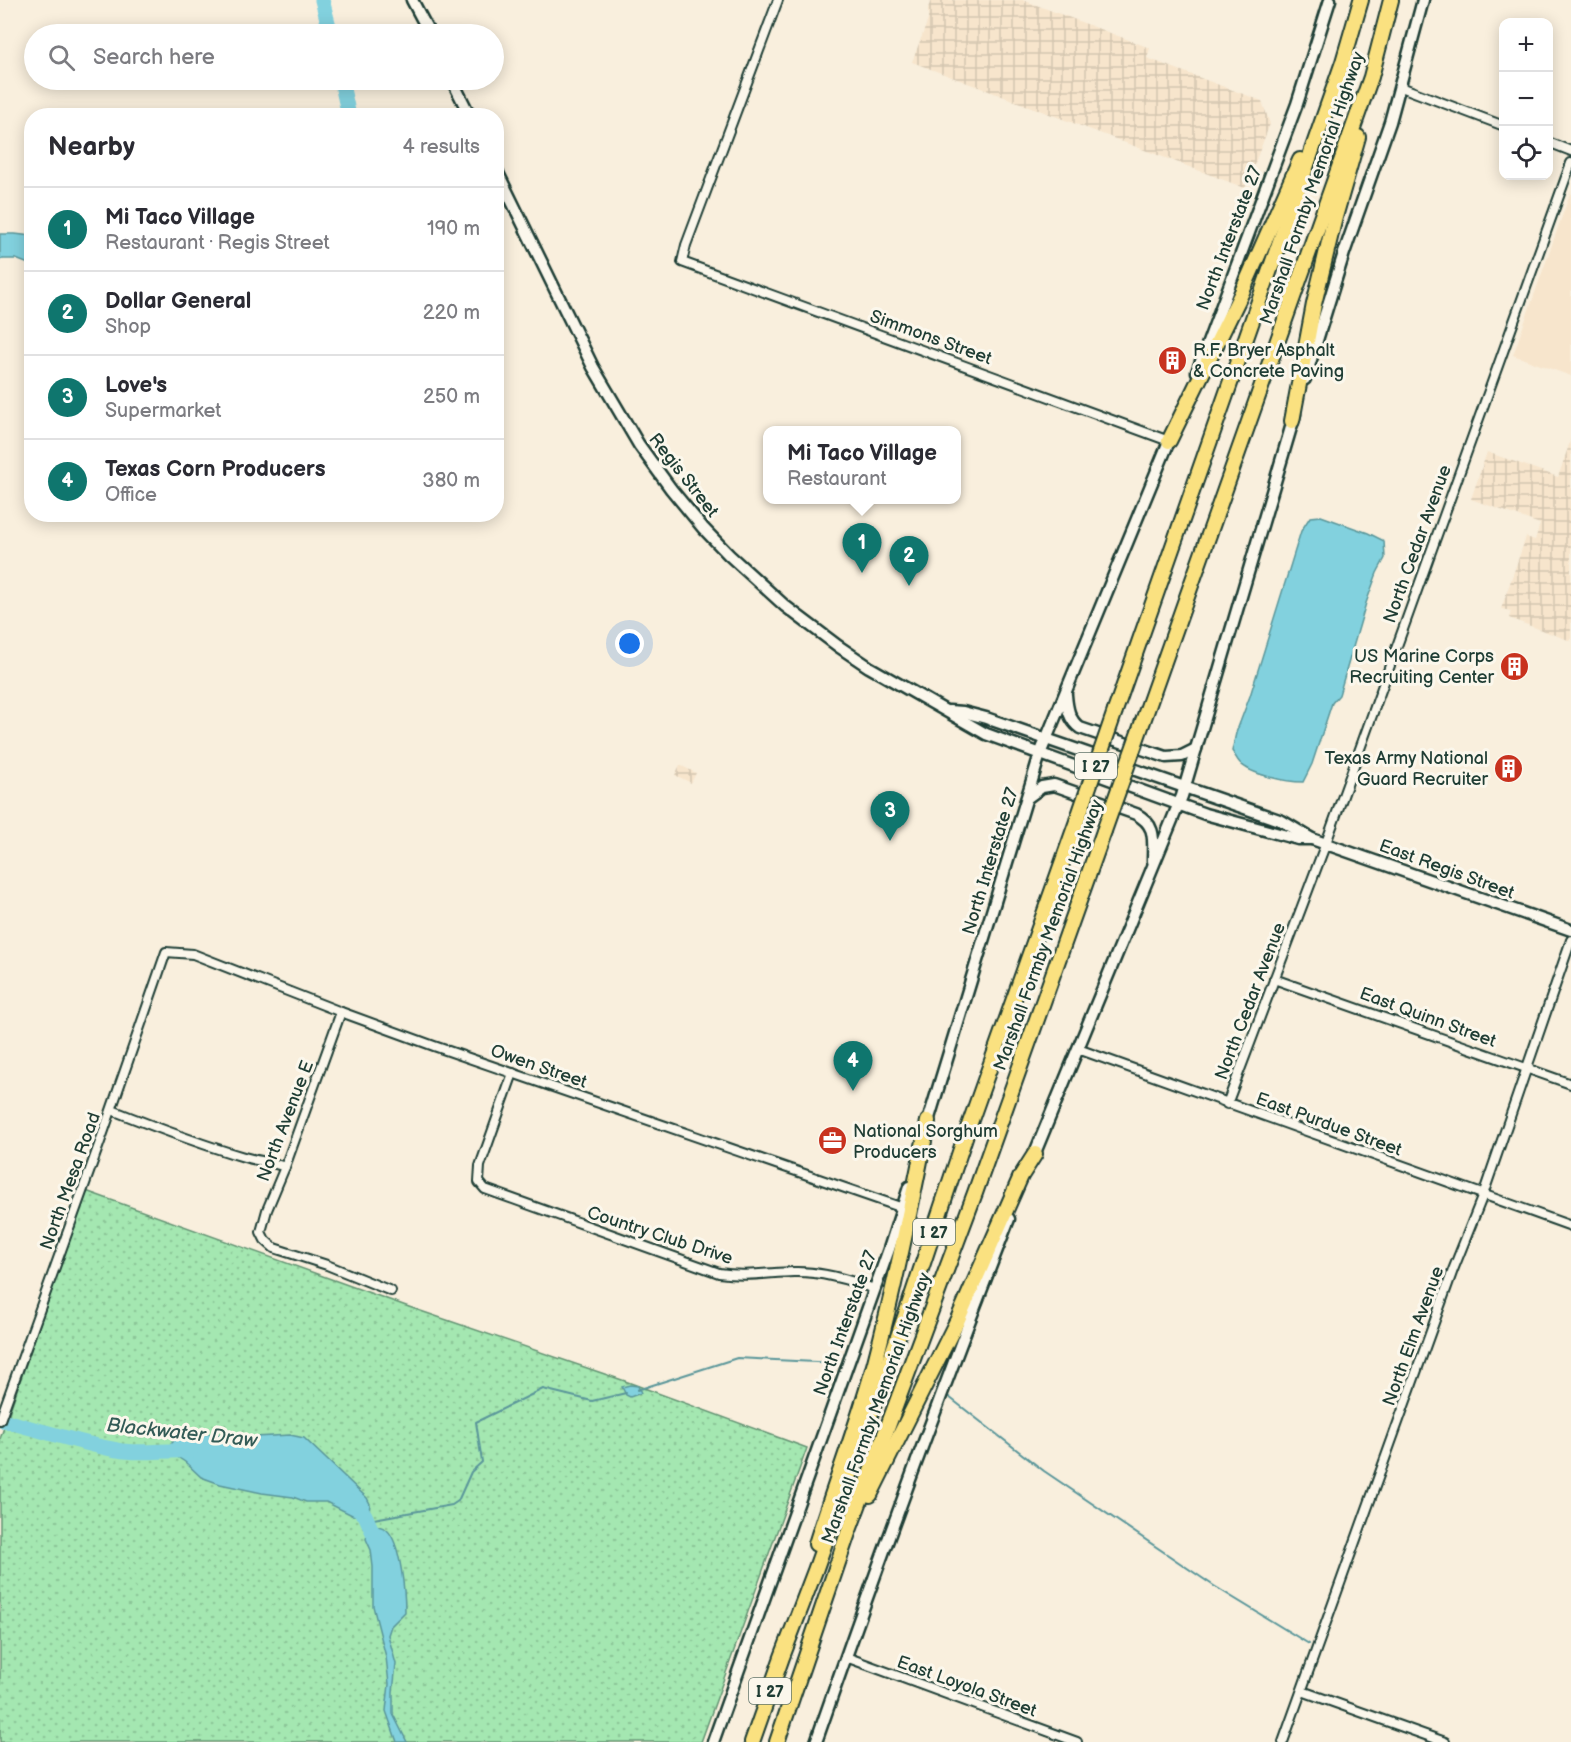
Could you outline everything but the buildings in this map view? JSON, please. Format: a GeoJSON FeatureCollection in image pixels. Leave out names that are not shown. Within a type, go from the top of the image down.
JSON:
{"type":"FeatureCollection","features":[{"type":"Feature","properties":{"kind":"highway","name":"Marshall Formby Memorial Highway"},"geometry":{"type":"LineString","coordinates":[[752,1742],[872,1412],[966,1134],[1343,62],[1361,0]]}},
{"type":"Feature","properties":{"kind":"highway","name":"Marshall Formby Memorial Highway"},"geometry":{"type":"LineString","coordinates":[[777,1742],[848,1533],[975,1193],[1371,77],[1391,0]]}},
{"type":"Feature","properties":{"kind":"highway"},"geometry":{"type":"LineString","coordinates":[[1169,441],[1242,292],[1343,62]]}},
{"type":"Feature","properties":{"kind":"highway"},"geometry":{"type":"LineString","coordinates":[[1292,421],[1314,304],[1332,227],[1358,137],[1371,77]]}},
{"type":"Feature","properties":{"kind":"highway"},"geometry":{"type":"LineString","coordinates":[[788,1641],[794,1610],[856,1427],[875,1359],[900,1260],[928,1121]]}},
{"type":"Feature","properties":{"kind":"highway"},"geometry":{"type":"LineString","coordinates":[[848,1533],[868,1500],[958,1319],[1021,1176],[1035,1154]]}},
{"type":"Feature","properties":{"kind":"main road"},"geometry":{"type":"LineString","coordinates":[[412,0],[425,24]]}},
{"type":"Feature","properties":{"kind":"main road","name":"North Interstate 27"},"geometry":{"type":"LineString","coordinates":[[713,1742],[903,1208],[1040,754],[1169,441],[1297,104],[1330,0]]}},
{"type":"Feature","properties":{"kind":"main road"},"geometry":{"type":"LineString","coordinates":[[816,1742],[976,1302],[1185,787],[1292,421],[1344,253],[1401,87],[1423,0]]}},
{"type":"Feature","properties":{"kind":"main road"},"geometry":{"type":"LineString","coordinates":[[458,90],[466,108]]}},
{"type":"Feature","properties":{"kind":"main road","name":"Regis Street"},"geometry":{"type":"LineString","coordinates":[[504,186],[605,389],[639,445],[686,508],[759,584],[809,625],[869,667],[986,734],[1178,805]]}},
{"type":"Feature","properties":{"kind":"main road"},"geometry":{"type":"LineString","coordinates":[[1065,691],[1069,713],[1080,728],[1166,758],[1182,756],[1196,749]]}},
{"type":"Feature","properties":{"kind":"main road","name":"Regis Street"},"geometry":{"type":"LineString","coordinates":[[949,711],[986,718],[1185,787]]}},
{"type":"Feature","properties":{"kind":"main road"},"geometry":{"type":"LineString","coordinates":[[1027,798],[1042,787],[1054,785],[1145,819],[1153,834],[1153,867]]}},
{"type":"Feature","properties":{"kind":"main road","name":"East Regis Street"},"geometry":{"type":"LineString","coordinates":[[1185,787],[1282,821],[1312,839],[1571,930]]}},
{"type":"Feature","properties":{"kind":"main road","name":"East Regis Street"},"geometry":{"type":"LineString","coordinates":[[1178,805],[1263,831],[1298,839],[1312,839]]}},
{"type":"Feature","properties":{"kind":"street","name":"Simmons Street"},"geometry":{"type":"LineString","coordinates":[[778,0],[686,245],[682,262],[1169,441]]}},
{"type":"Feature","properties":{"kind":"street"},"geometry":{"type":"LineString","coordinates":[[1401,87],[1499,124]]}},
{"type":"Feature","properties":{"kind":"street"},"geometry":{"type":"LineString","coordinates":[[1553,144],[1571,150]]}},
{"type":"Feature","properties":{"kind":"street","name":"North Cedar Avenue"},"geometry":{"type":"LineString","coordinates":[[1227,1104],[1326,843],[1571,163]]}},
{"type":"Feature","properties":{"kind":"street","name":"North Elm Avenue"},"geometry":{"type":"LineString","coordinates":[[1283,1742],[1453,1270],[1483,1195],[1571,940]]}},
{"type":"Feature","properties":{"kind":"street","name":"Owen Street"},"geometry":{"type":"LineString","coordinates":[[166,952],[194,954],[341,1012],[903,1208]]}},
{"type":"Feature","properties":{"kind":"street","name":"North Mesa Road"},"geometry":{"type":"LineString","coordinates":[[0,1420],[112,1110],[166,952]]}},
{"type":"Feature","properties":{"kind":"street","name":"East Quinn Street"},"geometry":{"type":"LineString","coordinates":[[1274,979],[1571,1084]]}},
{"type":"Feature","properties":{"kind":"street","name":"North Avenue E"},"geometry":{"type":"LineString","coordinates":[[341,1012],[261,1232],[265,1240],[274,1248],[327,1265],[391,1291]]}},
{"type":"Feature","properties":{"kind":"street","name":"East Purdue Street"},"geometry":{"type":"LineString","coordinates":[[1078,1049],[1571,1226]]}},
{"type":"Feature","properties":{"kind":"street","name":"Country Club Drive"},"geometry":{"type":"LineString","coordinates":[[513,1073],[480,1166],[479,1182],[484,1189],[718,1273],[747,1276],[795,1272],[813,1273],[834,1276],[874,1289]]}},
{"type":"Feature","properties":{"kind":"street"},"geometry":{"type":"LineString","coordinates":[[112,1110],[187,1140],[247,1158],[271,1161],[285,1167]]}},
{"type":"Feature","properties":{"kind":"street","name":"East Loyola Street"},"geometry":{"type":"LineString","coordinates":[[846,1657],[1077,1742]]}},
{"type":"Feature","properties":{"kind":"street"},"geometry":{"type":"LineString","coordinates":[[1302,1690],[1444,1742]]}},
{"type":"Feature","properties":{"kind":"shaded area"},"geometry":{"type":"Polygon","coordinates":[[[931,0],[1023,0],[1150,48],[1147,58],[1262,101],[1270,124],[1245,188],[912,62],[928,20],[931,0]]]}},
{"type":"Feature","properties":{"kind":"shaded area"},"geometry":{"type":"Polygon","coordinates":[[[1571,191],[1571,376],[1513,355],[1571,191]]]}},
{"type":"Feature","properties":{"kind":"shaded area"},"geometry":{"type":"Polygon","coordinates":[[[1571,439],[1571,641],[1509,618],[1511,611],[1501,609],[1526,537],[1535,540],[1540,524],[1471,499],[1487,452],[1558,477],[1571,439]]]}},
{"type":"Feature","properties":{"kind":"shaded area"},"geometry":{"type":"Polygon","coordinates":[[[680,765],[696,773],[691,783],[675,775],[680,765]]]}},
{"type":"Feature","properties":{"kind":"green space"},"geometry":{"type":"Polygon","coordinates":[[[86,1191],[409,1307],[625,1381],[807,1448],[701,1742],[0,1742],[0,1439],[86,1191]]]}},
{"type":"Feature","properties":{"kind":"water"},"geometry":{"type":"Polygon","coordinates":[[[0,234],[24,235],[24,262],[16,259],[0,259],[0,234]]]}},
{"type":"Feature","properties":{"kind":"water"},"geometry":{"type":"Polygon","coordinates":[[[1321,516],[1384,541],[1385,558],[1366,603],[1339,695],[1332,703],[1312,764],[1303,782],[1296,782],[1252,771],[1240,763],[1232,751],[1301,531],[1310,517],[1321,516]]]}},
{"type":"Feature","properties":{"kind":"water"},"geometry":{"type":"Polygon","coordinates":[[[638,1386],[641,1393],[630,1397],[626,1395],[622,1387],[638,1386]]]}},
{"type":"Feature","properties":{"kind":"water"},"geometry":{"type":"Polygon","coordinates":[[[198,1433],[255,1437],[290,1435],[304,1438],[367,1498],[370,1504],[369,1512],[363,1516],[352,1515],[326,1502],[306,1502],[293,1497],[220,1484],[201,1477],[173,1454],[171,1445],[174,1440],[198,1433]]]}},
{"type":"Feature","properties":{"kind":"water"},"geometry":{"type":"Polygon","coordinates":[[[374,1525],[387,1530],[392,1537],[401,1569],[405,1612],[391,1626],[388,1635],[396,1664],[393,1714],[407,1742],[397,1742],[386,1711],[389,1684],[386,1657],[373,1606],[373,1567],[371,1550],[366,1539],[369,1528],[374,1525]]]}},
{"type":"Feature","properties":{"kind":"waterway","name":"Blackwater Draw"},"geometry":{"type":"LineString","coordinates":[[322,0],[328,24]]}},
{"type":"Feature","properties":{"kind":"waterway","name":"Blackwater Draw"},"geometry":{"type":"LineString","coordinates":[[343,90],[347,108]]}},
{"type":"Feature","properties":{"kind":"waterway"},"geometry":{"type":"LineString","coordinates":[[637,1390],[737,1358],[836,1363]]}},
{"type":"Feature","properties":{"kind":"waterway"},"geometry":{"type":"LineString","coordinates":[[368,1520],[452,1505],[458,1501],[471,1472],[482,1462],[476,1422],[543,1389],[592,1401],[626,1393]]}},
{"type":"Feature","properties":{"kind":"waterway"},"geometry":{"type":"LineString","coordinates":[[949,1397],[1044,1471],[1214,1586],[1309,1644]]}},
{"type":"Feature","properties":{"kind":"waterway","name":"Blackwater Draw"},"geometry":{"type":"LineString","coordinates":[[0,1420],[117,1450],[191,1451]]}},
{"type":"Feature","properties":{"kind":"waterway","name":"Blackwater Draw"},"geometry":{"type":"LineString","coordinates":[[351,1502],[365,1515],[378,1544]]}},
{"type":"Feature","properties":{"kind":"place","name":"R.F. Bryer Asphalt & Concrete Paving"},"geometry":{"type":"Point","coordinates":[1172,360]}},
{"type":"Feature","properties":{"kind":"place","name":"Mi Taco Village"},"geometry":{"type":"Point","coordinates":[862,573]}},
{"type":"Feature","properties":{"kind":"place","name":"Dollar General"},"geometry":{"type":"Point","coordinates":[909,586]}},
{"type":"Feature","properties":{"kind":"place","name":"US Marine Corps Recruiting Center"},"geometry":{"type":"Point","coordinates":[1515,666]}},
{"type":"Feature","properties":{"kind":"place","name":"Texas Army National Guard Recruiter"},"geometry":{"type":"Point","coordinates":[1509,768]}},
{"type":"Feature","properties":{"kind":"place","name":"Love's"},"geometry":{"type":"Point","coordinates":[890,841]}},
{"type":"Feature","properties":{"kind":"place","name":"Texas Corn Producers"},"geometry":{"type":"Point","coordinates":[853,1091]}},
{"type":"Feature","properties":{"kind":"place","name":"National Sorghum Producers"},"geometry":{"type":"Point","coordinates":[832,1141]}}]}
